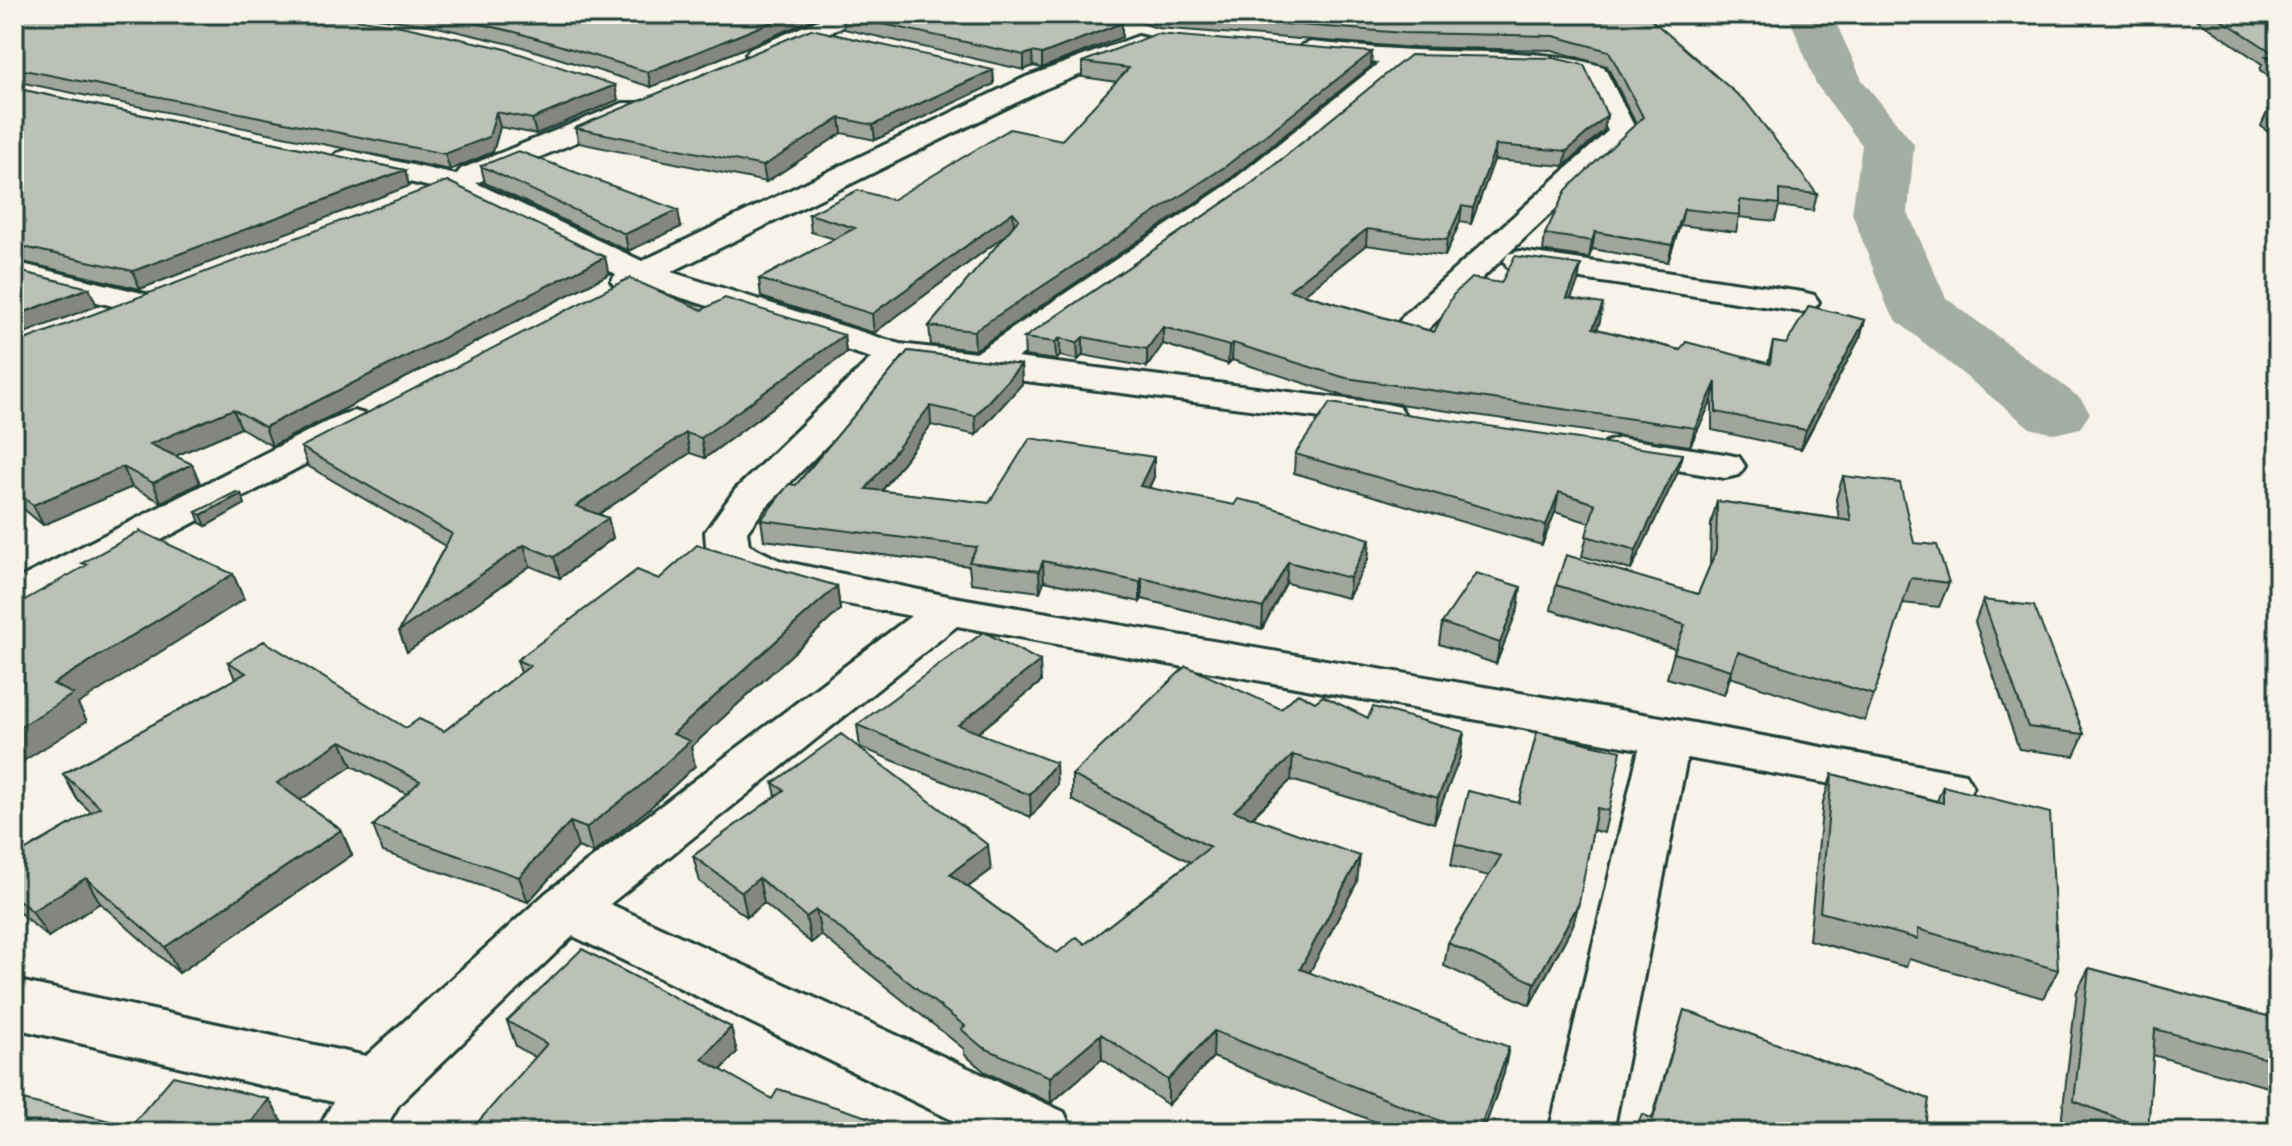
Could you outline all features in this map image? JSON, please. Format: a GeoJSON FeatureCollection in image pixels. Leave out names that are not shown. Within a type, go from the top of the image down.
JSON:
{"type":"FeatureCollection","features":[{"type":"Feature","properties":{"kind":"street"},"geometry":{"type":"LineString","coordinates":[[739,63],[809,32],[854,28]]}},
{"type":"Feature","properties":{"kind":"street"},"geometry":{"type":"LineString","coordinates":[[600,295],[1035,83],[1150,32]]}},
{"type":"Feature","properties":{"kind":"street"},"geometry":{"type":"LineString","coordinates":[[1280,48],[1402,58],[1552,61],[1595,72],[1623,132],[1599,159],[1550,196],[1490,256],[1416,322]]}},
{"type":"Feature","properties":{"kind":"street"},"geometry":{"type":"LineString","coordinates":[[984,364],[1238,191],[1402,58]]}},
{"type":"Feature","properties":{"kind":"street"},"geometry":{"type":"LineString","coordinates":[[990,73],[1035,83]]}},
{"type":"Feature","properties":{"kind":"street"},"geometry":{"type":"LineString","coordinates":[[409,200],[655,100],[612,86]]}},
{"type":"Feature","properties":{"kind":"street"},"geometry":{"type":"LineString","coordinates":[[319,153],[453,183],[642,274],[896,354],[1426,421]]}},
{"type":"Feature","properties":{"kind":"street"},"geometry":{"type":"LineString","coordinates":[[1490,256],[1802,302]]}},
{"type":"Feature","properties":{"kind":"street"},"geometry":{"type":"LineString","coordinates":[[14,272],[156,298],[99,320]]}},
{"type":"Feature","properties":{"kind":"street"},"geometry":{"type":"LineString","coordinates":[[896,354],[750,499],[726,532],[728,551],[767,571],[948,610],[1947,787]]}},
{"type":"Feature","properties":{"kind":"street"},"geometry":{"type":"LineString","coordinates":[[14,599],[377,411]]}},
{"type":"Feature","properties":{"kind":"street"},"geometry":{"type":"LineString","coordinates":[[1583,445],[1725,466]]}},
{"type":"Feature","properties":{"kind":"street"},"geometry":{"type":"LineString","coordinates":[[14,1004],[363,1109],[566,908],[948,610]]}},
{"type":"Feature","properties":{"kind":"street"},"geometry":{"type":"LineString","coordinates":[[1581,1132],[1667,735]]}},
{"type":"Feature","properties":{"kind":"street"},"geometry":{"type":"LineString","coordinates":[[566,908],[1041,1132]]}},
{"type":"Feature","properties":{"kind":"building"},"geometry":{"type":"Polygon","coordinates":[[[14,14],[322,14],[401,26],[502,48],[615,85],[532,119],[496,112],[489,137],[445,154],[14,68],[14,14]]]}},
{"type":"Feature","properties":{"kind":"building"},"geometry":{"type":"Polygon","coordinates":[[[437,14],[791,14],[648,72],[515,32],[437,14]]]}},
{"type":"Feature","properties":{"kind":"building"},"geometry":{"type":"Polygon","coordinates":[[[844,14],[1111,14],[1122,23],[1042,54],[1032,52],[1024,55],[844,14]]]}},
{"type":"Feature","properties":{"kind":"building"},"geometry":{"type":"Polygon","coordinates":[[[1156,14],[1645,14],[1746,102],[1817,194],[1779,190],[1779,204],[1740,200],[1740,215],[1684,209],[1672,245],[1595,232],[1592,241],[1545,234],[1566,190],[1643,117],[1609,51],[1554,36],[1404,33],[1156,14]]]}},
{"type":"Feature","properties":{"kind":"building"},"geometry":{"type":"Polygon","coordinates":[[[2213,14],[2278,14],[2278,56],[2213,14]]]}},
{"type":"Feature","properties":{"kind":"building"},"geometry":{"type":"Polygon","coordinates":[[[811,29],[993,70],[873,125],[840,118],[763,166],[575,128],[811,29]]]}},
{"type":"Feature","properties":{"kind":"building"},"geometry":{"type":"Polygon","coordinates":[[[1156,34],[1372,52],[1226,166],[974,331],[929,326],[1019,219],[1013,212],[872,314],[759,279],[855,228],[809,214],[858,190],[892,200],[1010,129],[1062,140],[1129,68],[1082,62],[1156,34]]]}},
{"type":"Feature","properties":{"kind":"building"},"geometry":{"type":"Polygon","coordinates":[[[1410,55],[1554,58],[1584,65],[1607,115],[1567,151],[1496,145],[1473,208],[1462,206],[1447,240],[1367,229],[1289,290],[1434,332],[1453,295],[1471,278],[1501,283],[1515,256],[1581,265],[1567,298],[1603,304],[1593,328],[1680,350],[1686,342],[1770,364],[1773,342],[1786,344],[1809,306],[1865,320],[1806,430],[1716,412],[1716,382],[1695,428],[1346,378],[1233,343],[1229,346],[1163,327],[1147,349],[1083,337],[1077,343],[1060,338],[1055,342],[1024,338],[1251,184],[1410,55]]]}},
{"type":"Feature","properties":{"kind":"building"},"geometry":{"type":"Polygon","coordinates":[[[2266,56],[2278,56],[2278,65],[2266,56]]]}},
{"type":"Feature","properties":{"kind":"building"},"geometry":{"type":"Polygon","coordinates":[[[14,88],[405,170],[133,271],[14,245],[14,88]]]}},
{"type":"Feature","properties":{"kind":"building"},"geometry":{"type":"Polygon","coordinates":[[[518,151],[678,210],[625,234],[481,166],[518,151]]]}},
{"type":"Feature","properties":{"kind":"building"},"geometry":{"type":"Polygon","coordinates":[[[447,181],[605,257],[265,427],[233,409],[150,444],[192,464],[153,483],[123,467],[33,505],[14,490],[14,344],[447,181]]]}},
{"type":"Feature","properties":{"kind":"building"},"geometry":{"type":"Polygon","coordinates":[[[14,270],[89,288],[14,316],[14,270]]]}},
{"type":"Feature","properties":{"kind":"building"},"geometry":{"type":"Polygon","coordinates":[[[629,278],[702,310],[725,298],[844,335],[701,438],[686,433],[576,506],[608,518],[554,557],[524,545],[399,631],[452,534],[301,447],[629,278]]]}},
{"type":"Feature","properties":{"kind":"building"},"geometry":{"type":"Polygon","coordinates":[[[908,351],[1021,365],[975,416],[930,406],[866,489],[989,503],[1030,438],[1154,457],[1140,486],[1234,505],[1238,499],[1261,504],[1370,539],[1350,578],[1288,562],[1263,608],[1142,578],[1140,582],[1043,561],[1039,571],[969,562],[977,547],[761,520],[789,484],[796,485],[908,351]]]}},
{"type":"Feature","properties":{"kind":"building"},"geometry":{"type":"Polygon","coordinates":[[[1330,403],[1682,454],[1636,550],[1586,536],[1595,504],[1559,492],[1546,525],[1295,454],[1330,403]]]}},
{"type":"Feature","properties":{"kind":"building"},"geometry":{"type":"Polygon","coordinates":[[[1843,476],[1900,483],[1914,543],[1937,545],[1949,583],[1911,578],[1874,695],[1738,652],[1731,670],[1674,653],[1685,625],[1556,585],[1566,555],[1698,594],[1716,551],[1717,501],[1851,521],[1843,476]]]}},
{"type":"Feature","properties":{"kind":"building"},"geometry":{"type":"Polygon","coordinates":[[[236,492],[241,494],[201,515],[196,512],[236,492]]]}},
{"type":"Feature","properties":{"kind":"building"},"geometry":{"type":"Polygon","coordinates":[[[140,531],[233,574],[53,684],[73,694],[14,731],[14,606],[140,531]]]}},
{"type":"Feature","properties":{"kind":"building"},"geometry":{"type":"Polygon","coordinates":[[[697,545],[837,586],[673,734],[690,741],[644,783],[586,828],[570,822],[519,877],[373,826],[420,781],[341,741],[277,783],[341,830],[165,947],[86,878],[32,911],[14,896],[14,857],[100,807],[63,774],[246,673],[228,662],[264,641],[406,728],[419,719],[444,731],[530,666],[517,660],[637,570],[659,579],[697,545]]]}},
{"type":"Feature","properties":{"kind":"building"},"geometry":{"type":"Polygon","coordinates":[[[1476,573],[1521,587],[1500,643],[1442,623],[1476,573]]]}},
{"type":"Feature","properties":{"kind":"building"},"geometry":{"type":"Polygon","coordinates":[[[1983,600],[2034,606],[2084,734],[2028,727],[1983,600]]]}},
{"type":"Feature","properties":{"kind":"building"},"geometry":{"type":"Polygon","coordinates":[[[984,632],[1040,661],[958,725],[1056,763],[1030,795],[857,725],[984,632]]]}},
{"type":"Feature","properties":{"kind":"building"},"geometry":{"type":"Polygon","coordinates":[[[1186,666],[1281,709],[1298,693],[1315,702],[1323,696],[1368,718],[1373,707],[1464,732],[1438,798],[1293,755],[1234,811],[1360,856],[1300,969],[1509,1047],[1479,1132],[1468,1132],[1214,1031],[1168,1080],[1101,1034],[1050,1077],[982,1047],[961,1029],[965,1026],[816,910],[806,917],[759,878],[742,892],[693,856],[784,790],[773,783],[841,734],[988,845],[950,874],[1057,953],[1077,937],[1085,944],[1210,847],[1072,775],[1186,666]]]}},
{"type":"Feature","properties":{"kind":"building"},"geometry":{"type":"Polygon","coordinates":[[[1537,732],[1621,751],[1609,811],[1597,808],[1579,903],[1535,983],[1448,943],[1501,856],[1455,844],[1468,791],[1519,803],[1537,732]]]}},
{"type":"Feature","properties":{"kind":"building"},"geometry":{"type":"Polygon","coordinates":[[[1832,774],[1943,803],[1943,786],[2050,813],[2058,970],[1918,929],[1918,939],[1820,912],[1832,774]]]}},
{"type":"Feature","properties":{"kind":"building"},"geometry":{"type":"Polygon","coordinates":[[[582,949],[731,1027],[702,1059],[772,1099],[778,1089],[884,1122],[881,1127],[898,1132],[469,1132],[547,1044],[507,1021],[582,949]]]}},
{"type":"Feature","properties":{"kind":"building"},"geometry":{"type":"Polygon","coordinates":[[[2089,968],[2278,1019],[2278,1062],[2155,1029],[2148,1130],[2074,1101],[2089,968]]]}},
{"type":"Feature","properties":{"kind":"building"},"geometry":{"type":"Polygon","coordinates":[[[1684,1010],[1929,1099],[1924,1132],[1634,1132],[1642,1114],[1653,1119],[1684,1010]]]}},
{"type":"Feature","properties":{"kind":"building"},"geometry":{"type":"Polygon","coordinates":[[[173,1076],[269,1099],[244,1132],[14,1132],[14,1098],[131,1126],[173,1076]]]}},
{"type":"Feature","properties":{"kind":"waterway"},"geometry":{"type":"LineString","coordinates":[[1810,14],[1840,84],[1888,144],[1880,213],[1919,308],[2055,413]]}}]}
